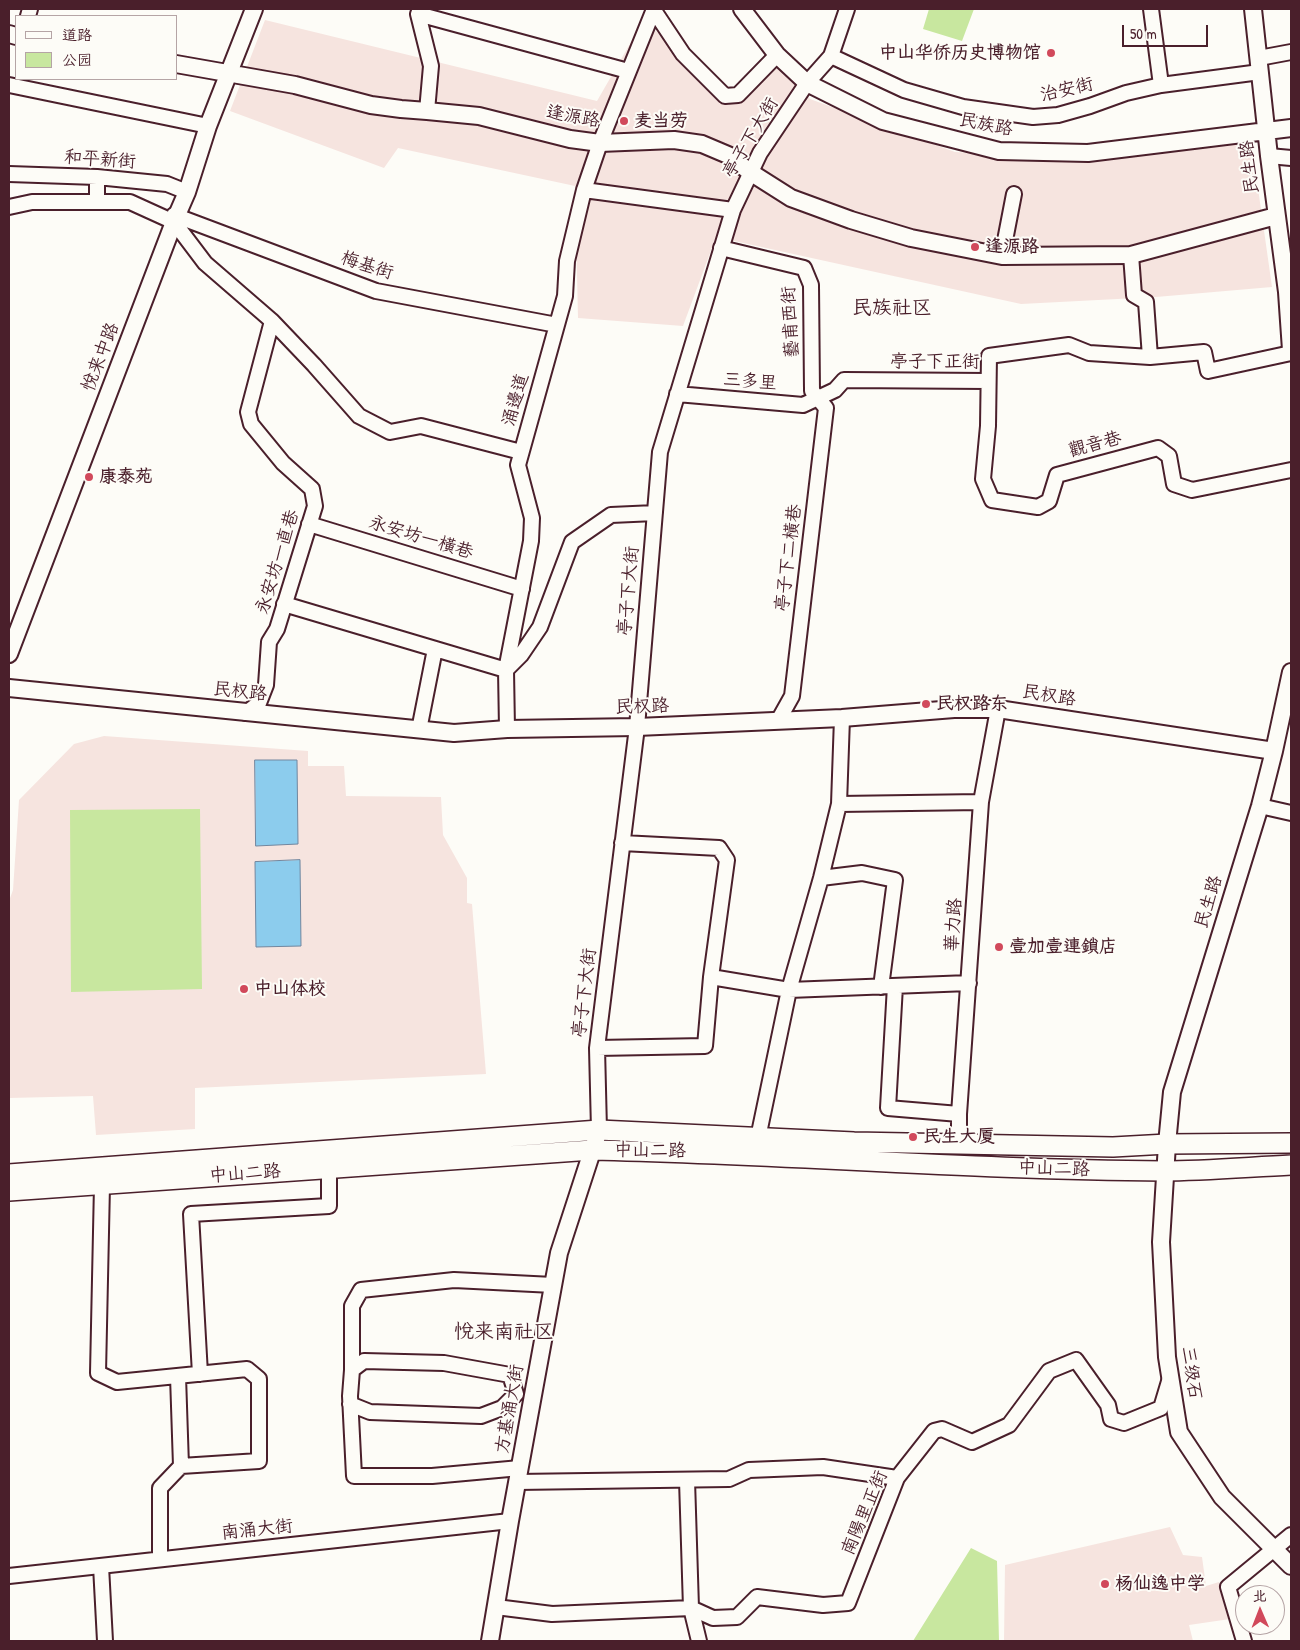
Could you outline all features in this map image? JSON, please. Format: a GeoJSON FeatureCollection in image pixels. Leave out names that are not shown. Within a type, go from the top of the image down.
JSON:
{"type":"FeatureCollection","features":[{"type":"Feature","properties":{"kind":"main road","name":"中山二路"},"geometry":{"type":"LineString","coordinates":[[9,1174],[599,1130],[854,1142],[1113,1147],[1167,1144],[1291,1143]]}},
{"type":"Feature","properties":{"kind":"main road","name":"中山二路"},"geometry":{"type":"LineString","coordinates":[[9,1191],[592,1150],[686,1152],[1071,1170],[1165,1171],[1291,1165]]}},
{"type":"Feature","properties":{"kind":"street","name":"悦来中路"},"geometry":{"type":"LineString","coordinates":[[9,654],[175,218],[187,192],[208,126],[254,9]]}},
{"type":"Feature","properties":{"kind":"street"},"geometry":{"type":"LineString","coordinates":[[653,9],[683,54],[725,96],[738,95],[777,55]]}},
{"type":"Feature","properties":{"kind":"street","name":"涌邊道"},"geometry":{"type":"LineString","coordinates":[[507,729],[506,670],[531,541],[532,518],[518,465],[565,296],[567,261],[584,190],[600,143],[653,9]]}},
{"type":"Feature","properties":{"kind":"street","name":"民族路"},"geometry":{"type":"LineString","coordinates":[[742,9],[777,55],[807,83],[883,121],[999,151],[1088,154],[1291,128]]}},
{"type":"Feature","properties":{"kind":"street"},"geometry":{"type":"LineString","coordinates":[[831,56],[847,9]]}},
{"type":"Feature","properties":{"kind":"street"},"geometry":{"type":"LineString","coordinates":[[1151,9],[1161,85]]}},
{"type":"Feature","properties":{"kind":"street","name":"民生路"},"geometry":{"type":"LineString","coordinates":[[1253,9],[1276,216],[1287,292],[1291,351]]}},
{"type":"Feature","properties":{"kind":"street"},"geometry":{"type":"LineString","coordinates":[[428,110],[431,66],[419,11],[628,71]]}},
{"type":"Feature","properties":{"kind":"street","name":"治安街"},"geometry":{"type":"LineString","coordinates":[[831,56],[904,90],[963,106],[1033,117],[1058,115],[1126,93],[1260,65],[1291,52]]}},
{"type":"Feature","properties":{"kind":"street","name":"亭子下大街"},"geometry":{"type":"LineString","coordinates":[[599,1130],[597,1048],[637,728],[660,452],[732,210],[760,154],[807,83],[831,56]]}},
{"type":"Feature","properties":{"kind":"street","name":"逢源路"},"geometry":{"type":"LineString","coordinates":[[178,64],[295,85],[371,105],[401,110],[428,110],[479,116],[570,139],[600,143],[674,140],[702,144],[728,155],[790,198],[851,220],[911,238],[1002,256],[1131,255],[1276,216]]}},
{"type":"Feature","properties":{"kind":"street"},"geometry":{"type":"LineString","coordinates":[[9,85],[208,126]]}},
{"type":"Feature","properties":{"kind":"street"},"geometry":{"type":"LineString","coordinates":[[1269,156],[1291,158]]}},
{"type":"Feature","properties":{"kind":"street","name":"和平新街"},"geometry":{"type":"LineString","coordinates":[[9,174],[97,177],[167,184],[187,192]]}},
{"type":"Feature","properties":{"kind":"street"},"geometry":{"type":"LineString","coordinates":[[97,177],[97,202]]}},
{"type":"Feature","properties":{"kind":"street"},"geometry":{"type":"LineString","coordinates":[[584,190],[732,210]]}},
{"type":"Feature","properties":{"kind":"street"},"geometry":{"type":"LineString","coordinates":[[1002,256],[1014,194]]}},
{"type":"Feature","properties":{"kind":"street","name":"梅基街"},"geometry":{"type":"LineString","coordinates":[[9,207],[32,202],[130,202],[376,291],[557,325]]}},
{"type":"Feature","properties":{"kind":"street"},"geometry":{"type":"LineString","coordinates":[[175,218],[205,263],[272,321],[359,416],[390,432],[421,426],[521,452]]}},
{"type":"Feature","properties":{"kind":"street","name":"藝甫西街"},"geometry":{"type":"LineString","coordinates":[[721,248],[804,268],[811,285],[812,391],[818,398]]}},
{"type":"Feature","properties":{"kind":"street"},"geometry":{"type":"LineString","coordinates":[[1131,255],[1134,295],[1146,302],[1150,357]]}},
{"type":"Feature","properties":{"kind":"street","name":"永安坊一直巷"},"geometry":{"type":"LineString","coordinates":[[246,713],[259,703],[266,685],[269,642],[277,628],[315,506],[312,489],[284,463],[251,424],[248,412],[272,321]]}},
{"type":"Feature","properties":{"kind":"street","name":"亭子下正街"},"geometry":{"type":"LineString","coordinates":[[818,398],[836,390],[844,380],[988,381],[989,356],[1069,345],[1089,353],[1150,357],[1204,352],[1208,371],[1291,351]]}},
{"type":"Feature","properties":{"kind":"street","name":"觀音巷"},"geometry":{"type":"LineString","coordinates":[[988,381],[988,426],[983,479],[992,500],[1038,507],[1049,501],[1057,475],[1158,448],[1170,456],[1174,484],[1192,490],[1291,470]]}},
{"type":"Feature","properties":{"kind":"street","name":"三多里"},"geometry":{"type":"LineString","coordinates":[[677,394],[803,405],[818,398]]}},
{"type":"Feature","properties":{"kind":"street","name":"亭子下二橫巷"},"geometry":{"type":"LineString","coordinates":[[778,721],[792,696],[826,408],[818,398]]}},
{"type":"Feature","properties":{"kind":"street"},"geometry":{"type":"LineString","coordinates":[[284,604],[506,670],[521,655],[540,627],[572,542],[611,516],[654,513]]}},
{"type":"Feature","properties":{"kind":"street","name":"永安坊一橫巷"},"geometry":{"type":"LineString","coordinates":[[310,524],[522,589]]}},
{"type":"Feature","properties":{"kind":"street"},"geometry":{"type":"LineString","coordinates":[[419,730],[436,649]]}},
{"type":"Feature","properties":{"kind":"street","name":"民生路"},"geometry":{"type":"LineString","coordinates":[[1167,1144],[1172,1092],[1260,806],[1291,672]]}},
{"type":"Feature","properties":{"kind":"street","name":"民权路"},"geometry":{"type":"LineString","coordinates":[[9,688],[454,733],[507,729],[637,728],[842,718],[954,709],[998,709],[1274,751]]}},
{"type":"Feature","properties":{"kind":"street","name":"華力路"},"geometry":{"type":"LineString","coordinates":[[959,1144],[959,1114],[981,802],[998,709]]}},
{"type":"Feature","properties":{"kind":"street"},"geometry":{"type":"LineString","coordinates":[[758,1138],[789,990],[840,804],[842,718]]}},
{"type":"Feature","properties":{"kind":"street"},"geometry":{"type":"LineString","coordinates":[[840,804],[981,802]]}},
{"type":"Feature","properties":{"kind":"street"},"geometry":{"type":"LineString","coordinates":[[1260,806],[1291,813]]}},
{"type":"Feature","properties":{"kind":"street"},"geometry":{"type":"LineString","coordinates":[[597,1048],[705,1046],[711,977],[727,860],[719,848],[622,843]]}},
{"type":"Feature","properties":{"kind":"street"},"geometry":{"type":"LineString","coordinates":[[821,878],[862,873],[895,880],[888,986],[888,1108],[959,1114]]}},
{"type":"Feature","properties":{"kind":"street"},"geometry":{"type":"LineString","coordinates":[[711,977],[789,990],[968,983]]}},
{"type":"Feature","properties":{"kind":"street","name":"方基涌大街"},"geometry":{"type":"LineString","coordinates":[[490,1641],[558,1253],[599,1130]]}},
{"type":"Feature","properties":{"kind":"street","name":"三级石"},"geometry":{"type":"LineString","coordinates":[[1167,1144],[1161,1242],[1167,1357],[1179,1432],[1222,1497],[1291,1566]]}},
{"type":"Feature","properties":{"kind":"street"},"geometry":{"type":"LineString","coordinates":[[200,1374],[191,1214],[329,1206],[328,1169]]}},
{"type":"Feature","properties":{"kind":"street"},"geometry":{"type":"LineString","coordinates":[[102,1185],[98,1373],[117,1382],[247,1369],[259,1379],[259,1461],[181,1466],[160,1488],[160,1559]]}},
{"type":"Feature","properties":{"kind":"street"},"geometry":{"type":"LineString","coordinates":[[553,1285],[454,1280],[361,1290],[352,1306],[350,1404],[354,1476],[519,1475],[687,1480],[729,1479],[749,1470],[823,1467],[896,1478]]}},
{"type":"Feature","properties":{"kind":"street","name":"南陽里正街"},"geometry":{"type":"LineString","coordinates":[[496,1607],[552,1614],[691,1608],[714,1618],[737,1617],[757,1597],[823,1605],[848,1603],[896,1478],[934,1432],[942,1429],[972,1442],[1009,1425],[1049,1371],[1076,1360],[1108,1405],[1111,1419],[1124,1423],[1161,1408],[1170,1378]]}},
{"type":"Feature","properties":{"kind":"street"},"geometry":{"type":"LineString","coordinates":[[352,1370],[364,1361],[444,1363],[510,1375],[516,1394]]}},
{"type":"Feature","properties":{"kind":"street"},"geometry":{"type":"LineString","coordinates":[[178,1376],[181,1466]]}},
{"type":"Feature","properties":{"kind":"street"},"geometry":{"type":"LineString","coordinates":[[350,1404],[370,1412],[481,1416],[502,1408],[516,1394],[533,1395]]}},
{"type":"Feature","properties":{"kind":"street"},"geometry":{"type":"LineString","coordinates":[[687,1480],[691,1608],[699,1641]]}},
{"type":"Feature","properties":{"kind":"street","name":"南涌大街"},"geometry":{"type":"LineString","coordinates":[[9,1576],[510,1521]]}},
{"type":"Feature","properties":{"kind":"street"},"geometry":{"type":"LineString","coordinates":[[1244,1641],[1228,1587],[1291,1535]]}},
{"type":"Feature","properties":{"kind":"street"},"geometry":{"type":"LineString","coordinates":[[101,1566],[105,1641]]}},
{"type":"Feature","properties":{"kind":"shaded area"},"geometry":{"type":"Polygon","coordinates":[[[265,20],[597,101],[635,35],[655,30],[728,105],[780,65],[810,99],[955,152],[1084,158],[1251,139],[1272,287],[1156,297],[1021,304],[716,237],[683,326],[578,318],[575,186],[398,148],[384,168],[230,111],[265,20]]]}},
{"type":"Feature","properties":{"kind":"shaded area","name":"中山体校"},"geometry":{"type":"Polygon","coordinates":[[[104,736],[308,751],[308,766],[344,766],[346,796],[441,797],[443,835],[467,878],[467,903],[472,904],[486,1074],[195,1088],[195,1129],[96,1135],[93,1096],[9,1098],[9,901],[13,890],[19,800],[74,744],[104,736]]]}},
{"type":"Feature","properties":{"kind":"shaded area","name":"杨仙逸中学"},"geometry":{"type":"Polygon","coordinates":[[[1170,1527],[1183,1555],[1202,1557],[1206,1586],[1219,1582],[1230,1619],[1189,1625],[1193,1641],[1004,1641],[1005,1565],[1170,1527]]]}},
{"type":"Feature","properties":{"kind":"green space"},"geometry":{"type":"Polygon","coordinates":[[[929,9],[974,9],[962,41],[923,29],[929,9]]]}},
{"type":"Feature","properties":{"kind":"green space"},"geometry":{"type":"Polygon","coordinates":[[[200,809],[202,989],[71,992],[70,810],[200,809]]]}},
{"type":"Feature","properties":{"kind":"green space"},"geometry":{"type":"Polygon","coordinates":[[[971,1548],[997,1561],[999,1641],[913,1641],[971,1548]]]}},
{"type":"Feature","properties":{"kind":"water"},"geometry":{"type":"Polygon","coordinates":[[[255,760],[297,760],[298,844],[256,846],[255,760]]]}},
{"type":"Feature","properties":{"kind":"water"},"geometry":{"type":"Polygon","coordinates":[[[300,860],[301,946],[256,947],[255,862],[300,860]]]}},
{"type":"Feature","properties":{"kind":"place","name":"中山华侨历史博物馆"},"geometry":{"type":"Point","coordinates":[1051,53]}},
{"type":"Feature","properties":{"kind":"place","name":"麦当劳"},"geometry":{"type":"Point","coordinates":[624,121]}},
{"type":"Feature","properties":{"kind":"place","name":"逢源路"},"geometry":{"type":"Point","coordinates":[975,247]}},
{"type":"Feature","properties":{"kind":"place","name":"康泰苑"},"geometry":{"type":"Point","coordinates":[89,477]}},
{"type":"Feature","properties":{"kind":"place","name":"民权路东"},"geometry":{"type":"Point","coordinates":[926,704]}},
{"type":"Feature","properties":{"kind":"place","name":"壹加壹連鎖店"},"geometry":{"type":"Point","coordinates":[999,947]}},
{"type":"Feature","properties":{"kind":"place","name":"中山体校"},"geometry":{"type":"Point","coordinates":[244,989]}},
{"type":"Feature","properties":{"kind":"place","name":"民生大厦"},"geometry":{"type":"Point","coordinates":[913,1137]}},
{"type":"Feature","properties":{"kind":"place","name":"杨仙逸中学"},"geometry":{"type":"Point","coordinates":[1105,1584]}},
{"type":"Feature","properties":{"kind":"district","name":"民族社区"},"geometry":{"type":"Point","coordinates":[892,309]}},
{"type":"Feature","properties":{"kind":"district","name":"悦来南社区"},"geometry":{"type":"Point","coordinates":[504,1333]}}]}
